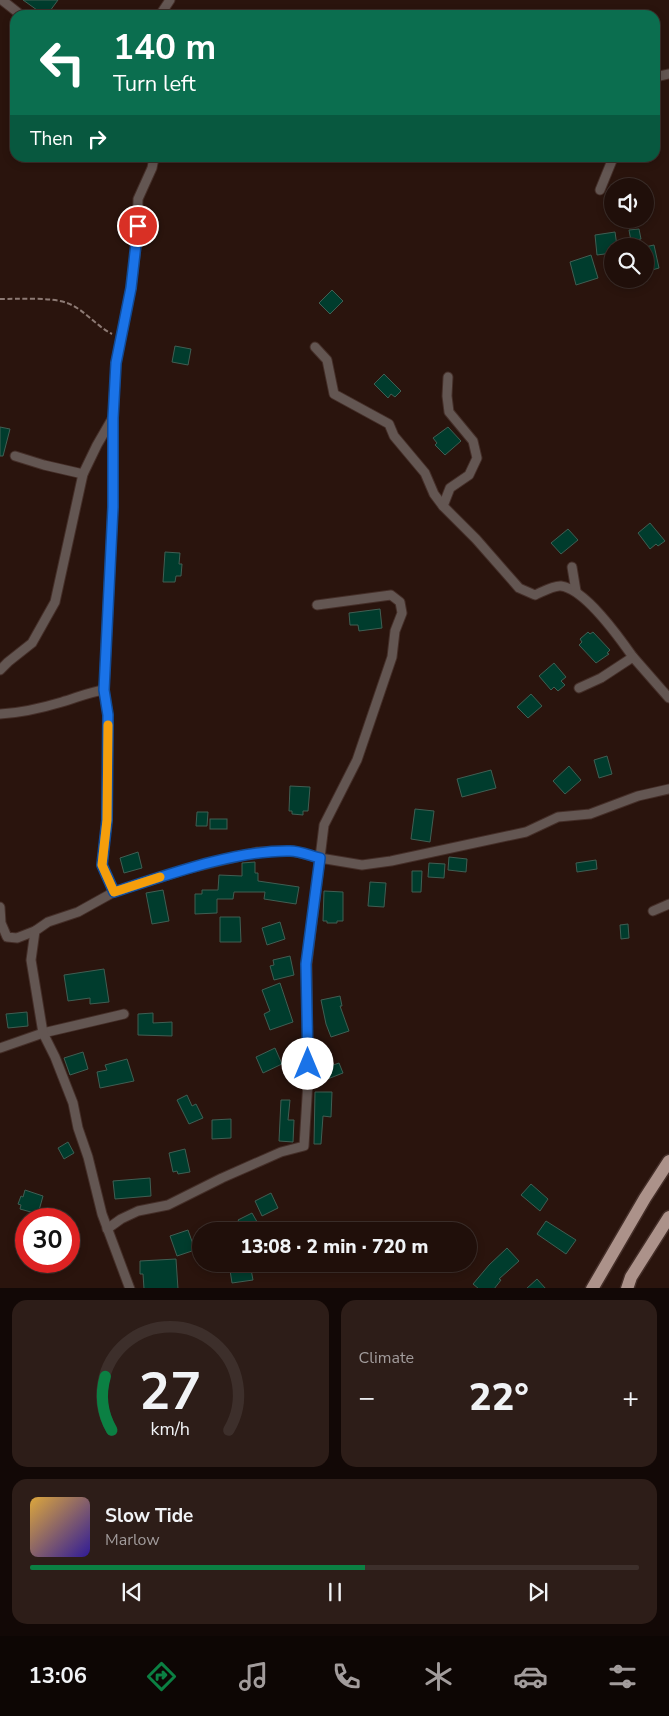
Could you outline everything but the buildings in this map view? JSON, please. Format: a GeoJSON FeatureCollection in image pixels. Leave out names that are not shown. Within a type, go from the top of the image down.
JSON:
{"type":"FeatureCollection","features":[{"type":"Feature","properties":{"kind":"main road"},"geometry":{"type":"LineString","coordinates":[[592,1288],[669,1161]]}},
{"type":"Feature","properties":{"kind":"main road"},"geometry":{"type":"LineString","coordinates":[[627,1288],[631,1277],[669,1218]]}},
{"type":"Feature","properties":{"kind":"street"},"geometry":{"type":"LineString","coordinates":[[2,0],[15,10]]}},
{"type":"Feature","properties":{"kind":"street"},"geometry":{"type":"LineString","coordinates":[[114,892],[102,865],[107,820],[108,715],[104,690],[113,507],[113,418],[116,363],[131,288],[137,240],[138,199],[153,162]]}},
{"type":"Feature","properties":{"kind":"street"},"geometry":{"type":"LineString","coordinates":[[600,190],[611,162]]}},
{"type":"Feature","properties":{"kind":"street"},"geometry":{"type":"LineString","coordinates":[[315,347],[327,360],[334,394],[389,424],[394,436],[425,473],[434,494],[443,506],[520,588],[535,595],[559,586],[576,592],[617,634],[669,698]]}},
{"type":"Feature","properties":{"kind":"street"},"geometry":{"type":"LineString","coordinates":[[443,506],[450,488],[469,475],[477,458],[473,441],[449,412],[447,396],[448,376]]}},
{"type":"Feature","properties":{"kind":"street"},"geometry":{"type":"LineString","coordinates":[[0,670],[32,643],[55,602],[84,474],[97,445],[113,418]]}},
{"type":"Feature","properties":{"kind":"street"},"geometry":{"type":"LineString","coordinates":[[15,456],[84,474]]}},
{"type":"Feature","properties":{"kind":"street"},"geometry":{"type":"LineString","coordinates":[[572,567],[576,592]]}},
{"type":"Feature","properties":{"kind":"street"},"geometry":{"type":"LineString","coordinates":[[107,1229],[120,1219],[138,1211],[168,1205],[222,1178],[281,1152],[304,1146],[308,1081],[306,964],[324,825],[357,760],[382,690],[402,613],[400,602],[391,595],[317,605]]}},
{"type":"Feature","properties":{"kind":"street"},"geometry":{"type":"LineString","coordinates":[[579,688],[601,678],[633,656]]}},
{"type":"Feature","properties":{"kind":"street"},"geometry":{"type":"LineString","coordinates":[[0,714],[18,713],[40,708],[91,692],[104,690]]}},
{"type":"Feature","properties":{"kind":"street"},"geometry":{"type":"LineString","coordinates":[[0,907],[1,923],[8,937],[17,938],[35,931],[48,922],[78,912],[114,892],[187,869],[257,852],[292,851],[362,865],[391,861],[526,832],[558,817],[590,814],[638,796],[669,789]]}},
{"type":"Feature","properties":{"kind":"street"},"geometry":{"type":"LineString","coordinates":[[652,911],[669,904]]}},
{"type":"Feature","properties":{"kind":"street"},"geometry":{"type":"LineString","coordinates":[[35,931],[31,960],[43,1033],[55,1056],[73,1103],[102,1214],[130,1288]]}},
{"type":"Feature","properties":{"kind":"street"},"geometry":{"type":"LineString","coordinates":[[0,1048],[43,1033],[124,1014]]}},
{"type":"Feature","properties":{"kind":"path"},"geometry":{"type":"LineString","coordinates":[[0,299],[52,300],[67,303],[90,318],[105,331],[121,339]]}},
{"type":"Feature","properties":{"kind":"slow traffic"},"geometry":{"type":"LineString","coordinates":[[108,725],[107,820],[102,865],[114,892],[160,877]]}},
{"type":"Feature","properties":{"kind":"route"},"geometry":{"type":"LineString","coordinates":[[138,226],[131,288],[116,363],[113,418],[113,507],[104,690],[108,715],[107,820],[102,865],[114,892],[187,869],[257,852],[292,851],[320,858],[306,964],[308,1064]]}}]}
